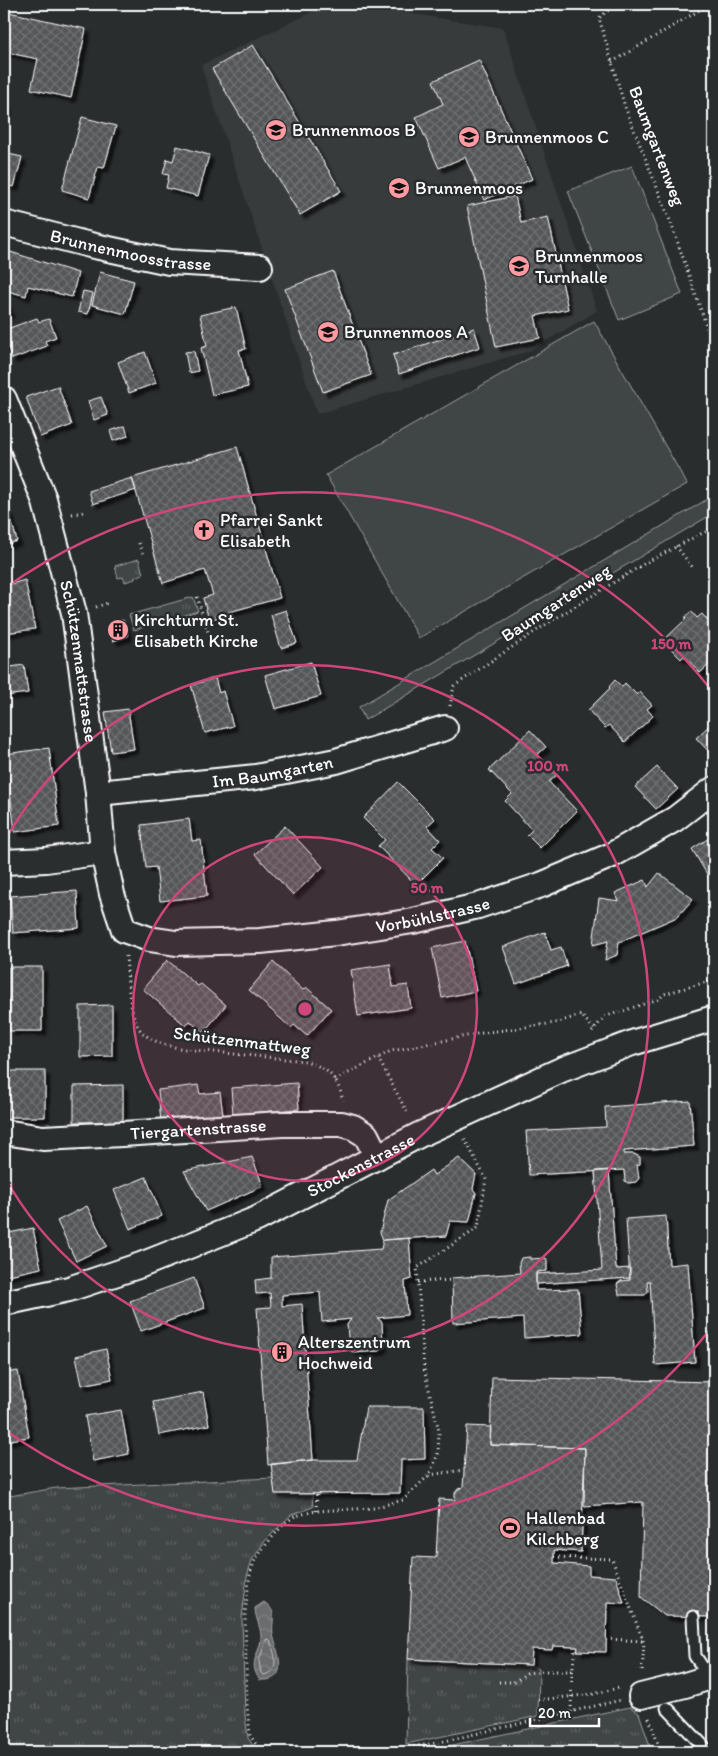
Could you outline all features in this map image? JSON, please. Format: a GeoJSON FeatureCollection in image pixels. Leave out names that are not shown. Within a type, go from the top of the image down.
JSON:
{"type":"FeatureCollection","features":[{"type":"Feature","properties":{"kind":"street","name":"Brunnenmoosstrasse"},"geometry":{"type":"LineString","coordinates":[[4,223],[169,262],[260,267]]}},
{"type":"Feature","properties":{"kind":"street","name":"Schützenmattstrasse"},"geometry":{"type":"LineString","coordinates":[[5,402],[44,499],[74,613],[98,793],[103,852],[112,894],[124,930]]}},
{"type":"Feature","properties":{"kind":"street","name":"Im Baumgarten"},"geometry":{"type":"LineString","coordinates":[[98,793],[256,777],[336,761],[445,728]]}},
{"type":"Feature","properties":{"kind":"street","name":"Vorbühlstrasse"},"geometry":{"type":"LineString","coordinates":[[124,930],[149,939],[176,943],[260,941],[365,929],[413,921],[478,906],[541,885],[612,855],[675,819],[714,789]]}},
{"type":"Feature","properties":{"kind":"street"},"geometry":{"type":"LineString","coordinates":[[4,862],[46,860],[103,852]]}},
{"type":"Feature","properties":{"kind":"street","name":"Stockenstrasse"},"geometry":{"type":"LineString","coordinates":[[4,1303],[69,1289],[141,1265],[240,1226],[419,1135],[562,1070],[632,1043],[714,1018]]}},
{"type":"Feature","properties":{"kind":"street","name":"Tiergartenstrasse"},"geometry":{"type":"LineString","coordinates":[[4,1132],[43,1138],[282,1124],[342,1124],[353,1127],[366,1136],[377,1157]]}},
{"type":"Feature","properties":{"kind":"street"},"geometry":{"type":"LineString","coordinates":[[641,1696],[685,1686],[711,1676]]}},
{"type":"Feature","properties":{"kind":"lane"},"geometry":{"type":"LineString","coordinates":[[693,1617],[695,1656],[711,1676]]}},
{"type":"Feature","properties":{"kind":"lane"},"geometry":{"type":"LineString","coordinates":[[667,1708],[709,1752]]}},
{"type":"Feature","properties":{"kind":"path","name":"Baumgartenweg"},"geometry":{"type":"LineString","coordinates":[[616,4],[599,18],[625,107],[671,223],[714,348]]}},
{"type":"Feature","properties":{"kind":"path"},"geometry":{"type":"LineString","coordinates":[[612,62],[710,4]]}},
{"type":"Feature","properties":{"kind":"path","name":"Baumgartenweg"},"geometry":{"type":"LineString","coordinates":[[445,728],[454,686],[557,618],[647,562],[714,526]]}},
{"type":"Feature","properties":{"kind":"path"},"geometry":{"type":"LineString","coordinates":[[140,543],[144,557]]}},
{"type":"Feature","properties":{"kind":"path"},"geometry":{"type":"LineString","coordinates":[[676,546],[693,568]]}},
{"type":"Feature","properties":{"kind":"path"},"geometry":{"type":"LineString","coordinates":[[197,598],[210,638]]}},
{"type":"Feature","properties":{"kind":"path","name":"Schützenmattweg"},"geometry":{"type":"LineString","coordinates":[[124,930],[131,1010],[142,1033],[164,1045],[184,1049],[306,1061],[324,1067],[335,1080]]}},
{"type":"Feature","properties":{"kind":"path"},"geometry":{"type":"LineString","coordinates":[[342,1124],[344,1107],[335,1080],[391,1051],[482,1033],[555,1023],[581,1016],[594,1029]]}},
{"type":"Feature","properties":{"kind":"path"},"geometry":{"type":"LineString","coordinates":[[378,1058],[410,1117]]}},
{"type":"Feature","properties":{"kind":"path"},"geometry":{"type":"LineString","coordinates":[[261,1752],[250,1735],[247,1706],[245,1613],[250,1573],[255,1560],[268,1542],[295,1516],[316,1511],[373,1508],[403,1500],[429,1475],[438,1454],[438,1431],[424,1368],[417,1268],[478,1228],[486,1179],[464,1137]]}},
{"type":"Feature","properties":{"kind":"path"},"geometry":{"type":"LineString","coordinates":[[418,1282],[452,1280]]}},
{"type":"Feature","properties":{"kind":"path"},"geometry":{"type":"LineString","coordinates":[[429,1475],[464,1470]]}},
{"type":"Feature","properties":{"kind":"path"},"geometry":{"type":"LineString","coordinates":[[316,1511],[317,1494]]}},
{"type":"Feature","properties":{"kind":"path"},"geometry":{"type":"LineString","coordinates":[[554,1557],[612,1559],[643,1641],[641,1696],[661,1752]]}},
{"type":"Feature","properties":{"kind":"path"},"geometry":{"type":"LineString","coordinates":[[606,1639],[643,1641]]}},
{"type":"Feature","properties":{"kind":"path"},"geometry":{"type":"LineString","coordinates":[[572,1712],[575,1647]]}},
{"type":"Feature","properties":{"kind":"path"},"geometry":{"type":"LineString","coordinates":[[500,1682],[514,1682],[527,1673],[533,1672],[574,1671]]}},
{"type":"Feature","properties":{"kind":"path"},"geometry":{"type":"LineString","coordinates":[[538,1700],[629,1686],[641,1696]]}},
{"type":"Feature","properties":{"kind":"path"},"geometry":{"type":"LineString","coordinates":[[380,1752],[436,1743],[641,1696]]}},
{"type":"Feature","properties":{"kind":"shaded area","name":"Brunnenmoos"},"geometry":{"type":"Polygon","coordinates":[[[329,4],[349,4],[503,28],[597,311],[529,351],[317,414],[201,65],[329,4]]]}},
{"type":"Feature","properties":{"kind":"green space"},"geometry":{"type":"Polygon","coordinates":[[[632,166],[682,294],[619,320],[568,191],[632,166]]]}},
{"type":"Feature","properties":{"kind":"green space"},"geometry":{"type":"Polygon","coordinates":[[[594,321],[687,484],[419,638],[326,475],[594,321]]]}},
{"type":"Feature","properties":{"kind":"green space"},"geometry":{"type":"Polygon","coordinates":[[[711,497],[714,502],[714,513],[365,720],[359,707],[711,497]]]}},
{"type":"Feature","properties":{"kind":"green space"},"geometry":{"type":"Polygon","coordinates":[[[139,559],[143,574],[125,582],[123,577],[118,578],[115,566],[139,559]]]}},
{"type":"Feature","properties":{"kind":"green space"},"geometry":{"type":"Polygon","coordinates":[[[193,597],[198,611],[134,630],[129,615],[193,597]]]}},
{"type":"Feature","properties":{"kind":"green space"},"geometry":{"type":"Polygon","coordinates":[[[273,1478],[275,1494],[312,1494],[313,1507],[291,1515],[265,1541],[252,1560],[247,1576],[242,1618],[245,1716],[248,1738],[257,1752],[161,1752],[161,1750],[139,1752],[4,1752],[4,1497],[56,1488],[273,1478]]]}},
{"type":"Feature","properties":{"kind":"green space"},"geometry":{"type":"Polygon","coordinates":[[[408,1659],[531,1665],[539,1669],[538,1716],[406,1744],[408,1659]]]}},
{"type":"Feature","properties":{"kind":"green space"},"geometry":{"type":"Polygon","coordinates":[[[630,1707],[639,1713],[652,1752],[420,1752],[630,1707]]]}},
{"type":"Feature","properties":{"kind":"water"},"geometry":{"type":"Polygon","coordinates":[[[264,1602],[273,1613],[273,1634],[280,1664],[276,1676],[260,1680],[254,1668],[254,1662],[261,1641],[255,1608],[264,1602]]]}},
{"type":"Feature","properties":{"kind":"building"},"geometry":{"type":"Polygon","coordinates":[[[4,11],[86,29],[71,98],[31,89],[38,59],[4,52],[4,11]]]}},
{"type":"Feature","properties":{"kind":"building","name":"Brunnenmoos B"},"geometry":{"type":"Polygon","coordinates":[[[253,45],[341,191],[300,215],[212,69],[253,45]]]}},
{"type":"Feature","properties":{"kind":"building","name":"Brunnenmoos C"},"geometry":{"type":"Polygon","coordinates":[[[479,60],[532,179],[484,200],[465,157],[439,168],[416,117],[443,104],[433,81],[479,60]]]}},
{"type":"Feature","properties":{"kind":"building"},"geometry":{"type":"Polygon","coordinates":[[[4,104],[8,105],[4,123],[4,104]]]}},
{"type":"Feature","properties":{"kind":"building"},"geometry":{"type":"Polygon","coordinates":[[[82,117],[116,126],[104,168],[98,167],[89,198],[62,190],[82,117]]]}},
{"type":"Feature","properties":{"kind":"building"},"geometry":{"type":"Polygon","coordinates":[[[177,146],[209,155],[198,196],[166,188],[169,175],[163,174],[167,159],[173,161],[177,146]]]}},
{"type":"Feature","properties":{"kind":"building"},"geometry":{"type":"Polygon","coordinates":[[[4,153],[22,157],[14,187],[4,185],[4,153]]]}},
{"type":"Feature","properties":{"kind":"building","name":"Brunnenmoos Turnhalle"},"geometry":{"type":"Polygon","coordinates":[[[515,196],[521,223],[548,217],[568,309],[535,316],[540,338],[496,347],[467,206],[515,196]]]}},
{"type":"Feature","properties":{"kind":"building"},"geometry":{"type":"Polygon","coordinates":[[[4,250],[78,273],[72,297],[28,286],[26,296],[4,290],[4,250]]]}},
{"type":"Feature","properties":{"kind":"building","name":"Brunnenmoos A"},"geometry":{"type":"Polygon","coordinates":[[[333,271],[371,375],[323,392],[285,289],[333,271]]]}},
{"type":"Feature","properties":{"kind":"building"},"geometry":{"type":"Polygon","coordinates":[[[100,272],[134,281],[125,314],[92,305],[100,272]]]}},
{"type":"Feature","properties":{"kind":"building"},"geometry":{"type":"Polygon","coordinates":[[[83,291],[93,293],[88,314],[78,312],[83,291]]]}},
{"type":"Feature","properties":{"kind":"building"},"geometry":{"type":"Polygon","coordinates":[[[4,296],[10,313],[4,316],[4,296]]]}},
{"type":"Feature","properties":{"kind":"building"},"geometry":{"type":"Polygon","coordinates":[[[236,307],[246,349],[239,350],[248,387],[212,395],[201,348],[207,346],[200,315],[236,307]]]}},
{"type":"Feature","properties":{"kind":"building"},"geometry":{"type":"Polygon","coordinates":[[[37,318],[39,322],[49,319],[56,337],[45,341],[47,346],[12,359],[4,336],[4,330],[37,318]]]}},
{"type":"Feature","properties":{"kind":"building"},"geometry":{"type":"Polygon","coordinates":[[[474,328],[480,347],[399,374],[393,355],[474,328]]]}},
{"type":"Feature","properties":{"kind":"building"},"geometry":{"type":"Polygon","coordinates":[[[194,351],[198,371],[189,373],[185,352],[194,351]]]}},
{"type":"Feature","properties":{"kind":"building"},"geometry":{"type":"Polygon","coordinates":[[[145,352],[156,383],[129,393],[118,362],[145,352]]]}},
{"type":"Feature","properties":{"kind":"building"},"geometry":{"type":"Polygon","coordinates":[[[58,386],[72,425],[40,437],[26,397],[58,386]]]}},
{"type":"Feature","properties":{"kind":"building"},"geometry":{"type":"Polygon","coordinates":[[[101,397],[108,415],[94,420],[88,401],[101,397]]]}},
{"type":"Feature","properties":{"kind":"building"},"geometry":{"type":"Polygon","coordinates":[[[125,426],[128,436],[113,441],[110,431],[125,426]]]}},
{"type":"Feature","properties":{"kind":"building","name":"Pfarrei Sankt Elisabeth"},"geometry":{"type":"Polygon","coordinates":[[[237,447],[280,598],[229,612],[229,614],[209,620],[203,598],[213,595],[205,570],[163,583],[132,478],[237,447]]]}},
{"type":"Feature","properties":{"kind":"building"},"geometry":{"type":"Polygon","coordinates":[[[132,478],[136,490],[93,504],[89,491],[132,478]]]}},
{"type":"Feature","properties":{"kind":"building"},"geometry":{"type":"Polygon","coordinates":[[[9,512],[17,541],[4,545],[4,514],[9,512]]]}},
{"type":"Feature","properties":{"kind":"building"},"geometry":{"type":"Polygon","coordinates":[[[25,580],[35,629],[4,633],[4,586],[25,580]]]}},
{"type":"Feature","properties":{"kind":"building"},"geometry":{"type":"Polygon","coordinates":[[[286,610],[297,643],[281,648],[271,615],[286,610]]]}},
{"type":"Feature","properties":{"kind":"building"},"geometry":{"type":"Polygon","coordinates":[[[691,611],[697,618],[702,614],[714,625],[714,660],[700,673],[684,656],[681,659],[663,641],[686,619],[691,611]]]}},
{"type":"Feature","properties":{"kind":"building","name":"Kirchturm St. Elisabeth Kirche"},"geometry":{"type":"Polygon","coordinates":[[[123,620],[128,636],[113,641],[108,625],[123,620]]]}},
{"type":"Feature","properties":{"kind":"building"},"geometry":{"type":"Polygon","coordinates":[[[311,662],[321,696],[275,709],[265,675],[311,662]]]}},
{"type":"Feature","properties":{"kind":"building"},"geometry":{"type":"Polygon","coordinates":[[[24,665],[28,693],[4,696],[4,668],[24,665]]]}},
{"type":"Feature","properties":{"kind":"building"},"geometry":{"type":"Polygon","coordinates":[[[215,678],[219,693],[223,691],[233,726],[205,733],[191,685],[215,678]]]}},
{"type":"Feature","properties":{"kind":"building"},"geometry":{"type":"Polygon","coordinates":[[[615,680],[622,687],[625,683],[637,695],[640,692],[652,705],[647,709],[653,716],[625,742],[609,725],[605,728],[588,710],[610,688],[615,680]]]}},
{"type":"Feature","properties":{"kind":"building"},"geometry":{"type":"Polygon","coordinates":[[[128,709],[134,749],[111,752],[105,712],[128,709]]]}},
{"type":"Feature","properties":{"kind":"building"},"geometry":{"type":"Polygon","coordinates":[[[714,721],[714,757],[696,738],[714,721]]]}},
{"type":"Feature","properties":{"kind":"building"},"geometry":{"type":"Polygon","coordinates":[[[530,730],[546,747],[537,755],[557,775],[549,782],[577,811],[540,848],[527,835],[532,830],[505,801],[512,794],[489,770],[530,730]]]}},
{"type":"Feature","properties":{"kind":"building"},"geometry":{"type":"Polygon","coordinates":[[[49,748],[59,826],[15,832],[5,754],[49,748]]]}},
{"type":"Feature","properties":{"kind":"building"},"geometry":{"type":"Polygon","coordinates":[[[657,767],[678,789],[656,809],[635,787],[657,767]]]}},
{"type":"Feature","properties":{"kind":"building"},"geometry":{"type":"Polygon","coordinates":[[[398,782],[435,819],[427,826],[440,840],[432,848],[443,858],[416,885],[378,846],[385,840],[363,818],[398,782]]]}},
{"type":"Feature","properties":{"kind":"building"},"geometry":{"type":"Polygon","coordinates":[[[189,819],[192,841],[201,840],[207,896],[160,901],[156,867],[146,868],[141,825],[189,819]]]}},
{"type":"Feature","properties":{"kind":"building"},"geometry":{"type":"Polygon","coordinates":[[[285,826],[323,867],[293,895],[255,854],[285,826]]]}},
{"type":"Feature","properties":{"kind":"building"},"geometry":{"type":"Polygon","coordinates":[[[714,835],[714,886],[692,849],[714,835]]]}},
{"type":"Feature","properties":{"kind":"building"},"geometry":{"type":"Polygon","coordinates":[[[659,873],[693,899],[677,917],[619,942],[617,955],[605,960],[608,941],[593,945],[599,898],[619,901],[615,893],[645,880],[648,887],[659,873]]]}},
{"type":"Feature","properties":{"kind":"building"},"geometry":{"type":"Polygon","coordinates":[[[77,891],[79,928],[13,933],[10,896],[77,891]]]}},
{"type":"Feature","properties":{"kind":"building"},"geometry":{"type":"Polygon","coordinates":[[[545,932],[551,950],[561,947],[567,966],[516,984],[503,947],[545,932]]]}},
{"type":"Feature","properties":{"kind":"building"},"geometry":{"type":"Polygon","coordinates":[[[465,941],[476,991],[442,998],[432,948],[465,941]]]}},
{"type":"Feature","properties":{"kind":"building"},"geometry":{"type":"Polygon","coordinates":[[[167,960],[198,986],[201,984],[226,1005],[203,1033],[190,1021],[186,1026],[143,989],[167,960]]]}},
{"type":"Feature","properties":{"kind":"building"},"geometry":{"type":"Polygon","coordinates":[[[273,962],[303,990],[306,987],[331,1009],[307,1036],[294,1025],[291,1028],[249,990],[273,962]]]}},
{"type":"Feature","properties":{"kind":"building"},"geometry":{"type":"Polygon","coordinates":[[[390,964],[393,987],[408,985],[411,1008],[358,1016],[351,970],[390,964]]]}},
{"type":"Feature","properties":{"kind":"building"},"geometry":{"type":"Polygon","coordinates":[[[9,967],[42,967],[42,1031],[9,1031],[9,967]]]}},
{"type":"Feature","properties":{"kind":"building"},"geometry":{"type":"Polygon","coordinates":[[[112,1005],[112,1056],[80,1057],[80,1006],[112,1005]]]}},
{"type":"Feature","properties":{"kind":"building"},"geometry":{"type":"Polygon","coordinates":[[[7,1071],[45,1071],[45,1117],[7,1117],[7,1071]]]}},
{"type":"Feature","properties":{"kind":"building"},"geometry":{"type":"Polygon","coordinates":[[[297,1083],[299,1109],[233,1114],[231,1088],[297,1083]]]}},
{"type":"Feature","properties":{"kind":"building"},"geometry":{"type":"Polygon","coordinates":[[[123,1085],[123,1122],[74,1122],[74,1086],[123,1085]]]}},
{"type":"Feature","properties":{"kind":"building"},"geometry":{"type":"Polygon","coordinates":[[[198,1085],[200,1094],[220,1092],[223,1115],[161,1122],[158,1090],[198,1085]]]}},
{"type":"Feature","properties":{"kind":"building"},"geometry":{"type":"Polygon","coordinates":[[[690,1101],[694,1146],[624,1151],[624,1154],[634,1154],[640,1157],[640,1164],[637,1165],[639,1178],[636,1182],[628,1183],[625,1181],[624,1170],[529,1175],[526,1131],[606,1127],[605,1107],[690,1101]]]}},
{"type":"Feature","properties":{"kind":"building"},"geometry":{"type":"Polygon","coordinates":[[[252,1157],[263,1186],[206,1211],[184,1171],[252,1157]]]}},
{"type":"Feature","properties":{"kind":"building"},"geometry":{"type":"Polygon","coordinates":[[[459,1158],[476,1174],[473,1189],[476,1193],[469,1222],[450,1221],[446,1236],[383,1240],[380,1232],[388,1200],[431,1170],[434,1175],[459,1158]]]}},
{"type":"Feature","properties":{"kind":"building"},"geometry":{"type":"Polygon","coordinates":[[[609,1170],[616,1269],[630,1268],[630,1278],[536,1284],[536,1274],[602,1270],[595,1171],[609,1170]]]}},
{"type":"Feature","properties":{"kind":"building"},"geometry":{"type":"Polygon","coordinates":[[[146,1177],[162,1216],[130,1229],[114,1190],[146,1177]]]}},
{"type":"Feature","properties":{"kind":"building"},"geometry":{"type":"Polygon","coordinates":[[[87,1206],[107,1246],[76,1261],[57,1221],[87,1206]]]}},
{"type":"Feature","properties":{"kind":"building"},"geometry":{"type":"Polygon","coordinates":[[[666,1216],[669,1265],[688,1263],[695,1362],[655,1365],[650,1281],[647,1281],[648,1291],[645,1295],[619,1295],[617,1284],[621,1281],[630,1280],[626,1219],[666,1216]]]}},
{"type":"Feature","properties":{"kind":"building"},"geometry":{"type":"Polygon","coordinates":[[[33,1228],[41,1268],[4,1276],[4,1234],[33,1228]]]}},
{"type":"Feature","properties":{"kind":"building","name":"Alterszentrum Hochweid"},"geometry":{"type":"Polygon","coordinates":[[[409,1238],[412,1279],[405,1281],[407,1315],[377,1318],[382,1322],[383,1347],[379,1351],[354,1353],[349,1349],[347,1325],[351,1319],[322,1322],[320,1292],[282,1295],[282,1306],[302,1304],[313,1460],[268,1465],[257,1308],[271,1307],[270,1293],[256,1294],[255,1280],[271,1278],[271,1257],[381,1249],[383,1240],[409,1238]]]}},
{"type":"Feature","properties":{"kind":"building"},"geometry":{"type":"Polygon","coordinates":[[[530,1257],[530,1259],[546,1258],[547,1260],[547,1271],[536,1272],[536,1290],[578,1289],[582,1334],[524,1338],[523,1318],[453,1323],[452,1278],[520,1273],[519,1263],[521,1258],[530,1257]]]}},
{"type":"Feature","properties":{"kind":"building"},"geometry":{"type":"Polygon","coordinates":[[[194,1278],[205,1308],[141,1331],[130,1301],[194,1278]]]}},
{"type":"Feature","properties":{"kind":"building"},"geometry":{"type":"Polygon","coordinates":[[[106,1349],[112,1379],[82,1385],[76,1356],[106,1349]]]}},
{"type":"Feature","properties":{"kind":"building"},"geometry":{"type":"Polygon","coordinates":[[[18,1371],[29,1437],[4,1441],[4,1373],[18,1371]]]}},
{"type":"Feature","properties":{"kind":"building"},"geometry":{"type":"Polygon","coordinates":[[[492,1377],[714,1382],[714,1617],[665,1616],[641,1597],[643,1502],[584,1506],[585,1448],[490,1445],[492,1377]]]}},
{"type":"Feature","properties":{"kind":"building"},"geometry":{"type":"Polygon","coordinates":[[[203,1392],[209,1425],[159,1435],[153,1402],[203,1392]]]}},
{"type":"Feature","properties":{"kind":"building"},"geometry":{"type":"Polygon","coordinates":[[[366,1407],[424,1407],[425,1459],[401,1460],[400,1493],[275,1494],[271,1464],[313,1460],[357,1460],[366,1407]]]}},
{"type":"Feature","properties":{"kind":"building"},"geometry":{"type":"Polygon","coordinates":[[[121,1410],[129,1454],[93,1461],[85,1416],[121,1410]]]}},
{"type":"Feature","properties":{"kind":"building","name":"Hallenbad Kilchberg"},"geometry":{"type":"Polygon","coordinates":[[[467,1426],[491,1427],[490,1445],[585,1448],[581,1552],[554,1550],[554,1563],[589,1566],[589,1575],[616,1577],[624,1603],[607,1602],[606,1652],[577,1651],[578,1647],[553,1646],[552,1650],[532,1649],[531,1665],[408,1659],[413,1557],[436,1558],[439,1499],[455,1500],[455,1493],[463,1487],[467,1426]]]}},
{"type":"Feature","properties":{"kind":"place","name":"Brunnenmoos B"},"geometry":{"type":"Point","coordinates":[276,130]}},
{"type":"Feature","properties":{"kind":"place","name":"Brunnenmoos C"},"geometry":{"type":"Point","coordinates":[469,137]}},
{"type":"Feature","properties":{"kind":"place","name":"Brunnenmoos"},"geometry":{"type":"Point","coordinates":[399,188]}},
{"type":"Feature","properties":{"kind":"place","name":"Brunnenmoos Turnhalle"},"geometry":{"type":"Point","coordinates":[519,266]}},
{"type":"Feature","properties":{"kind":"place","name":"Brunnenmoos A"},"geometry":{"type":"Point","coordinates":[328,332]}},
{"type":"Feature","properties":{"kind":"place","name":"Pfarrei Sankt Elisabeth"},"geometry":{"type":"Point","coordinates":[204,530]}},
{"type":"Feature","properties":{"kind":"place","name":"Kirchturm St. Elisabeth Kirche"},"geometry":{"type":"Point","coordinates":[118,630]}},
{"type":"Feature","properties":{"kind":"place","name":"Alterszentrum Hochweid"},"geometry":{"type":"Point","coordinates":[282,1352]}},
{"type":"Feature","properties":{"kind":"place","name":"Hallenbad Kilchberg"},"geometry":{"type":"Point","coordinates":[510,1528]}}]}
